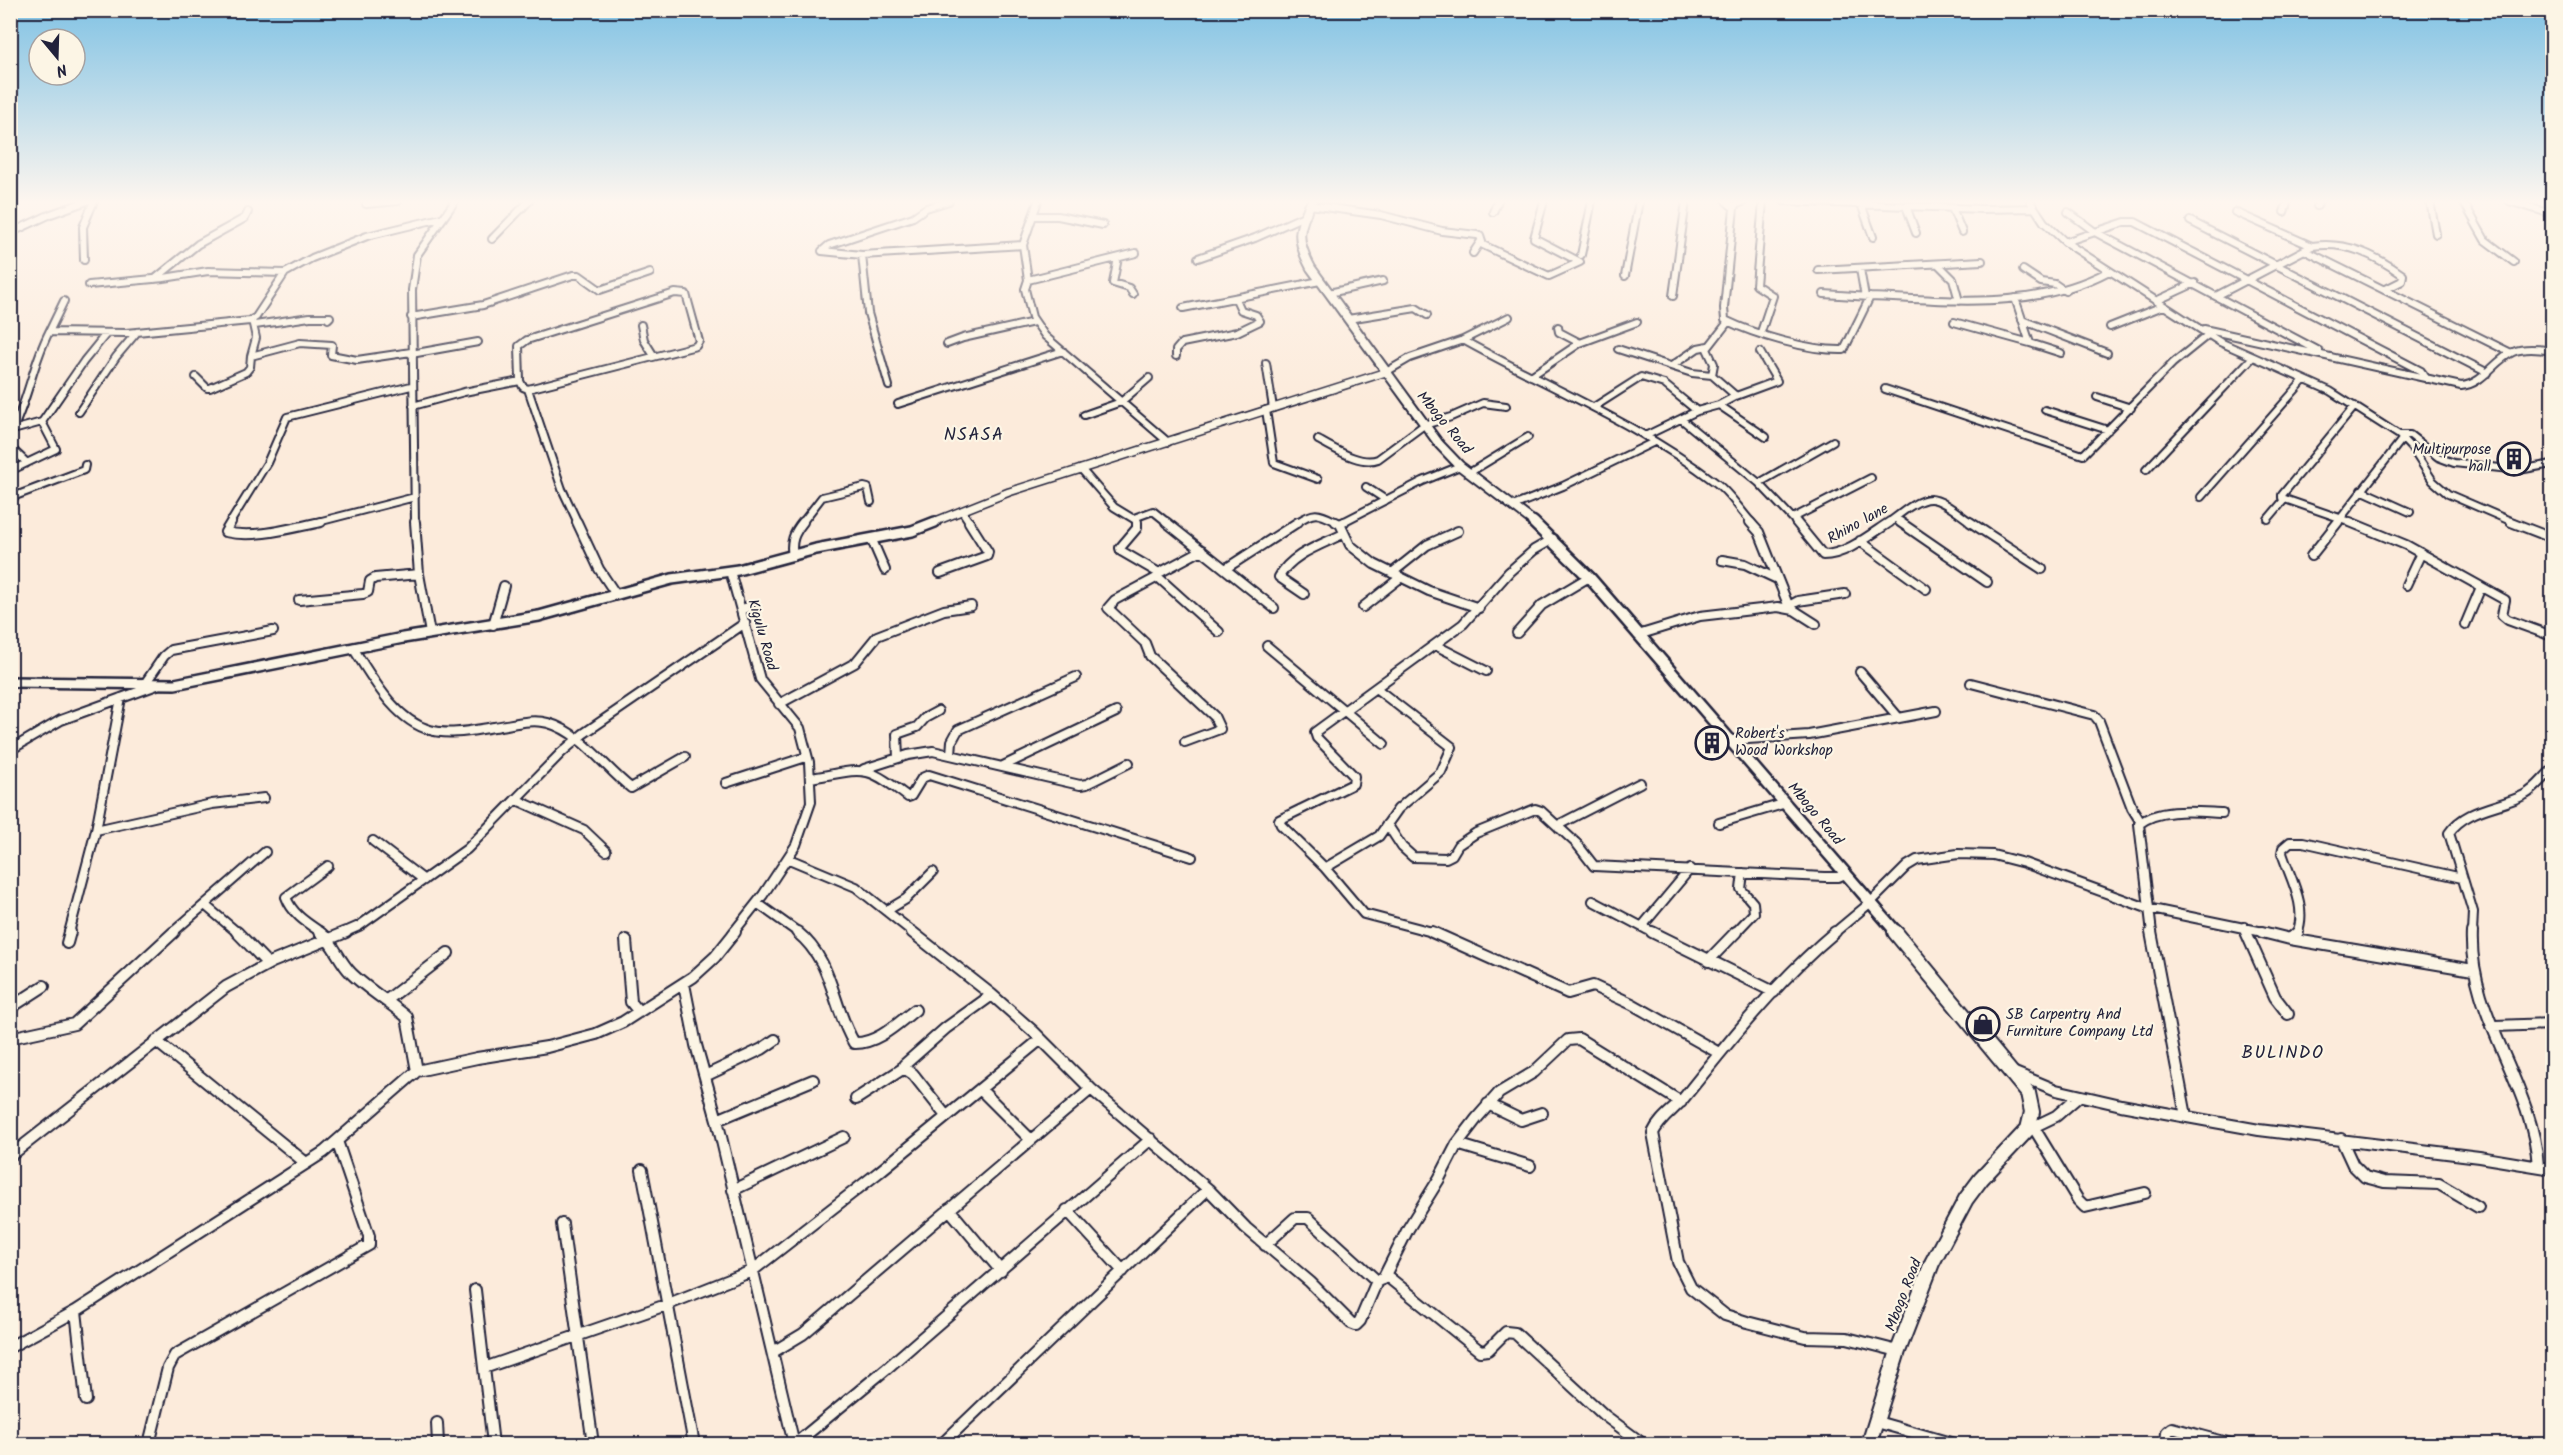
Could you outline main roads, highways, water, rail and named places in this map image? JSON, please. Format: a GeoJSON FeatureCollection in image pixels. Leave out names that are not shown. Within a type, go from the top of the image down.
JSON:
{"type":"FeatureCollection","features":[{"type":"Feature","properties":{"kind":"main road","name":"Mbogo Road"},"geometry":{"type":"LineString","coordinates":[[1313,269],[1447,454],[1553,539],[1588,577],[1786,803],[2022,1084],[2031,1104],[2031,1129],[1981,1179],[1947,1231],[1898,1351],[1869,1444]]}},
{"type":"Feature","properties":{"kind":"place","name":"Multipurpose hall"},"geometry":{"type":"Point","coordinates":[2514,459]}},
{"type":"Feature","properties":{"kind":"place","name":"Robert's Wood Workshop"},"geometry":{"type":"Point","coordinates":[1712,743]}},
{"type":"Feature","properties":{"kind":"place","name":"SB Carpentry And Furniture Company Ltd"},"geometry":{"type":"Point","coordinates":[1983,1024]}},
{"type":"Feature","properties":{"kind":"district","name":"NSASA"},"geometry":{"type":"Point","coordinates":[974,435]}},
{"type":"Feature","properties":{"kind":"district","name":"BULINDO"},"geometry":{"type":"Point","coordinates":[2283,1053]}}]}
